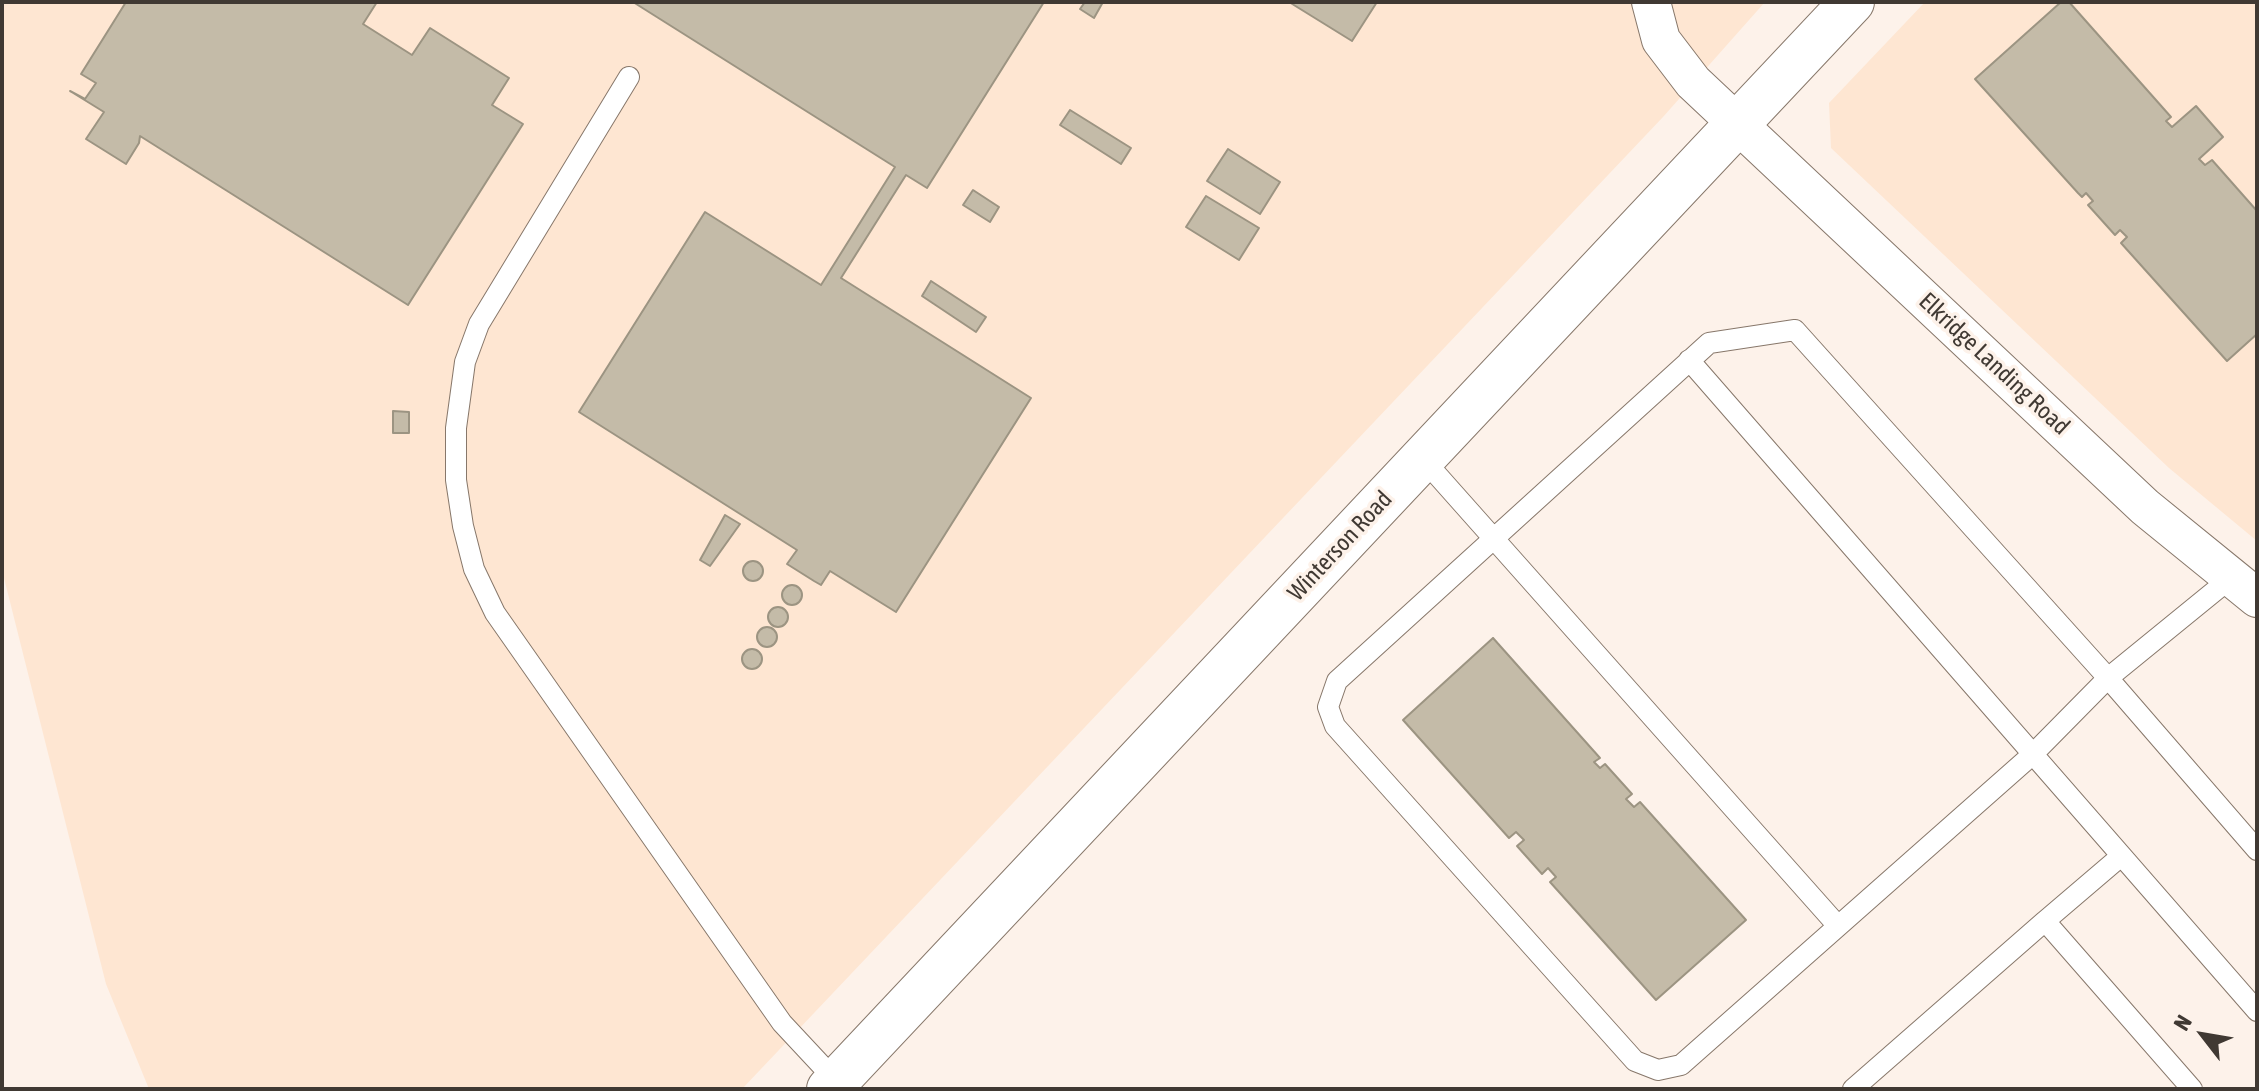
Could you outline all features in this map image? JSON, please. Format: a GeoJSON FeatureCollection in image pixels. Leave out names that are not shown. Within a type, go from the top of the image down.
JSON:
{"type":"FeatureCollection","features":[{"type":"Feature","properties":{"kind":"street","name":"Elkridge Landing Road"},"geometry":{"type":"LineString","coordinates":[[1651,2],[1661,40],[1693,82],[2145,507],[2244,588]]}},
{"type":"Feature","properties":{"kind":"street","name":"Winterson Road"},"geometry":{"type":"LineString","coordinates":[[836,1086],[1852,2]]}},
{"type":"Feature","properties":{"kind":"lane"},"geometry":{"type":"LineString","coordinates":[[629,77],[479,324],[465,362],[456,428],[456,480],[463,526],[474,569],[495,613],[782,1023],[836,1086]]}},
{"type":"Feature","properties":{"kind":"lane"},"geometry":{"type":"LineString","coordinates":[[2244,588],[2108,678],[2033,754],[1681,1065],[1658,1070],[1635,1061],[1335,726],[1328,707],[1337,681],[1709,343],[1795,330],[2108,678],[2257,850]]}},
{"type":"Feature","properties":{"kind":"lane"},"geometry":{"type":"LineString","coordinates":[[1689,360],[2257,1011]]}},
{"type":"Feature","properties":{"kind":"lane"},"geometry":{"type":"LineString","coordinates":[[1423,459],[1838,926]]}},
{"type":"Feature","properties":{"kind":"lane"},"geometry":{"type":"LineString","coordinates":[[1853,1089],[2120,857]]}},
{"type":"Feature","properties":{"kind":"lane"},"geometry":{"type":"LineString","coordinates":[[2045,921],[2192,1089]]}},
{"type":"Feature","properties":{"kind":"shaded area"},"geometry":{"type":"Polygon","coordinates":[[[2,2],[1765,2],[1663,117],[742,1089],[149,1089],[106,984],[2,570],[2,2]]]}},
{"type":"Feature","properties":{"kind":"shaded area"},"geometry":{"type":"Polygon","coordinates":[[[1925,2],[2257,2],[2257,541],[2169,468],[1831,148],[1829,103],[1925,2]]]}},
{"type":"Feature","properties":{"kind":"building"},"geometry":{"type":"Polygon","coordinates":[[[126,2],[377,2],[363,24],[412,55],[430,28],[509,78],[492,105],[523,124],[408,305],[140,136],[126,164],[86,139],[104,112],[70,91],[85,99],[96,83],[81,74],[126,2]]]}},
{"type":"Feature","properties":{"kind":"building"},"geometry":{"type":"Polygon","coordinates":[[[633,2],[1044,2],[927,188],[906,175],[841,278],[1031,398],[896,612],[830,571],[821,585],[787,564],[797,550],[579,412],[705,212],[821,285],[895,167],[633,2]]]}},
{"type":"Feature","properties":{"kind":"building"},"geometry":{"type":"Polygon","coordinates":[[[1085,2],[1103,2],[1094,18],[1080,9],[1085,2]]]}},
{"type":"Feature","properties":{"kind":"building"},"geometry":{"type":"Polygon","coordinates":[[[1289,2],[1377,2],[1352,41],[1289,2]]]}},
{"type":"Feature","properties":{"kind":"building"},"geometry":{"type":"Polygon","coordinates":[[[2061,2],[2069,2],[2171,117],[2166,121],[2172,127],[2196,106],[2223,137],[2199,159],[2205,165],[2212,160],[2257,211],[2257,334],[2227,361],[2121,243],[2127,237],[2120,230],[2115,235],[2088,205],[2093,201],[2086,193],[2082,197],[2078,193],[1975,79],[2061,2]]]}},
{"type":"Feature","properties":{"kind":"building"},"geometry":{"type":"Polygon","coordinates":[[[1070,110],[1131,148],[1121,164],[1060,125],[1070,110]]]}},
{"type":"Feature","properties":{"kind":"building"},"geometry":{"type":"Polygon","coordinates":[[[1228,149],[1280,182],[1260,214],[1207,181],[1228,149]]]}},
{"type":"Feature","properties":{"kind":"building"},"geometry":{"type":"Polygon","coordinates":[[[973,190],[999,207],[990,222],[963,205],[973,190]]]}},
{"type":"Feature","properties":{"kind":"building"},"geometry":{"type":"Polygon","coordinates":[[[1206,196],[1259,228],[1239,260],[1186,227],[1206,196]]]}},
{"type":"Feature","properties":{"kind":"building"},"geometry":{"type":"Polygon","coordinates":[[[931,281],[986,317],[976,332],[922,296],[931,281]]]}},
{"type":"Feature","properties":{"kind":"building"},"geometry":{"type":"Polygon","coordinates":[[[393,411],[409,412],[409,433],[393,433],[393,411]]]}},
{"type":"Feature","properties":{"kind":"building"},"geometry":{"type":"Polygon","coordinates":[[[725,515],[740,524],[710,566],[700,560],[725,515]]]}},
{"type":"Feature","properties":{"kind":"building"},"geometry":{"type":"Polygon","coordinates":[[[753,561],[760,564],[763,571],[760,578],[753,581],[746,578],[743,571],[746,564],[753,561]]]}},
{"type":"Feature","properties":{"kind":"building"},"geometry":{"type":"Polygon","coordinates":[[[792,585],[799,588],[802,595],[799,602],[792,605],[785,602],[782,595],[785,588],[792,585]]]}},
{"type":"Feature","properties":{"kind":"building"},"geometry":{"type":"Polygon","coordinates":[[[778,607],[785,610],[788,617],[785,624],[778,627],[771,624],[768,617],[771,610],[778,607]]]}},
{"type":"Feature","properties":{"kind":"building"},"geometry":{"type":"Polygon","coordinates":[[[767,627],[774,630],[777,637],[774,644],[767,647],[760,644],[757,637],[760,630],[767,627]]]}},
{"type":"Feature","properties":{"kind":"building"},"geometry":{"type":"Polygon","coordinates":[[[1493,638],[1600,758],[1594,762],[1600,768],[1605,764],[1632,794],[1626,799],[1634,807],[1640,802],[1746,920],[1656,1000],[1550,882],[1556,877],[1548,868],[1542,874],[1517,846],[1524,840],[1516,832],[1509,838],[1403,720],[1493,638]]]}},
{"type":"Feature","properties":{"kind":"building"},"geometry":{"type":"Polygon","coordinates":[[[752,649],[759,652],[762,659],[759,666],[752,669],[745,666],[742,659],[745,652],[752,649]]]}}]}
